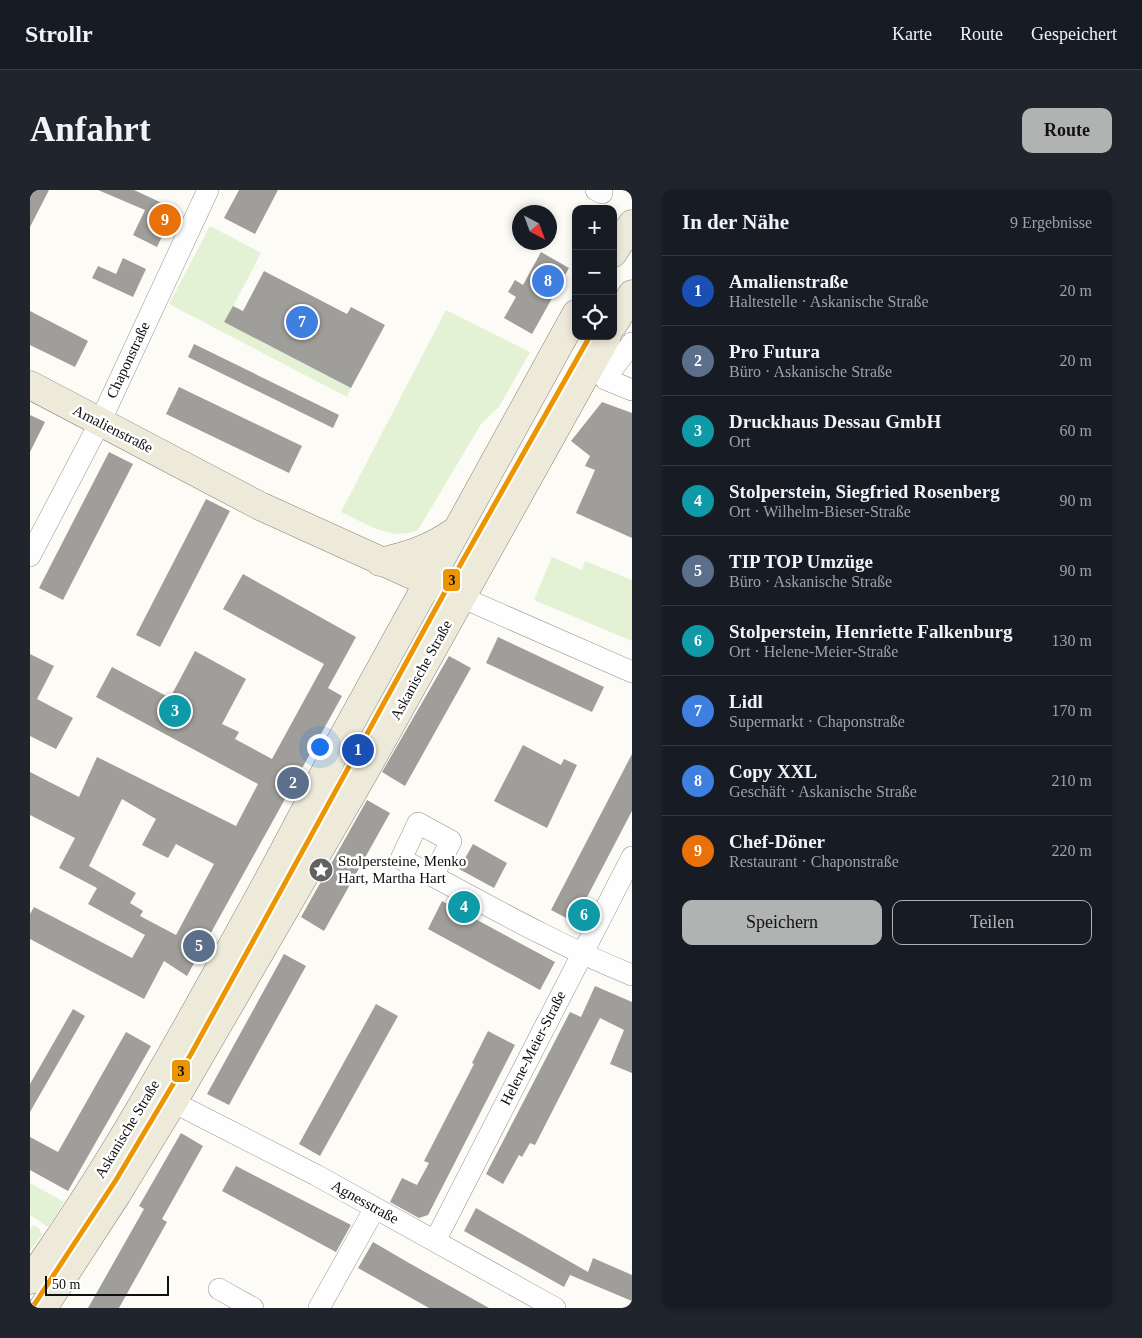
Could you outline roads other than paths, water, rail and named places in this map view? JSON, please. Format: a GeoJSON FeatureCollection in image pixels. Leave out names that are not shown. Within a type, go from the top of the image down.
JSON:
{"type":"FeatureCollection","features":[{"type":"Feature","properties":{"kind":"main road"},"geometry":{"type":"LineString","coordinates":[[615,250],[632,224]]}},
{"type":"Feature","properties":{"kind":"main road"},"geometry":{"type":"LineString","coordinates":[[617,318],[632,294]]}},
{"type":"Feature","properties":{"kind":"main road","name":"Askanische Straße"},"geometry":{"type":"LineString","coordinates":[[30,1280],[79,1208],[147,1097],[309,806],[338,746],[572,321]]}},
{"type":"Feature","properties":{"kind":"main road","name":"Askanische Straße"},"geometry":{"type":"LineString","coordinates":[[43,1308],[117,1194],[173,1102],[380,745],[461,597],[489,550],[555,425],[605,340]]}},
{"type":"Feature","properties":{"kind":"main road","name":"Amalienstraße"},"geometry":{"type":"LineString","coordinates":[[30,386],[260,506],[380,562],[461,597]]}},
{"type":"Feature","properties":{"kind":"main road"},"geometry":{"type":"LineString","coordinates":[[380,562],[418,552],[434,545],[455,531]]}},
{"type":"Feature","properties":{"kind":"street","name":"Chaponstraße"},"geometry":{"type":"LineString","coordinates":[[30,556],[100,422],[208,190]]}},
{"type":"Feature","properties":{"kind":"street"},"geometry":{"type":"LineString","coordinates":[[632,343],[606,379],[632,390]]}},
{"type":"Feature","properties":{"kind":"street","name":"Amalienstraße"},"geometry":{"type":"LineString","coordinates":[[461,597],[632,672]]}},
{"type":"Feature","properties":{"kind":"street","name":"Helene-Meier-Straße"},"geometry":{"type":"LineString","coordinates":[[435,1241],[632,856]]}},
{"type":"Feature","properties":{"kind":"street"},"geometry":{"type":"LineString","coordinates":[[433,876],[581,954],[632,974]]}},
{"type":"Feature","properties":{"kind":"street","name":"Agnesstraße"},"geometry":{"type":"LineString","coordinates":[[173,1102],[316,1175],[555,1308]]}},
{"type":"Feature","properties":{"kind":"street"},"geometry":{"type":"LineString","coordinates":[[319,1308],[375,1208]]}},
{"type":"Feature","properties":{"kind":"street"},"geometry":{"type":"LineString","coordinates":[[219,1289],[253,1308]]}},
{"type":"Feature","properties":{"kind":"place","name":"Chef-Döner"},"geometry":{"type":"Point","coordinates":[165,220]}},
{"type":"Feature","properties":{"kind":"place","name":"Copy XXL"},"geometry":{"type":"Point","coordinates":[548,281]}},
{"type":"Feature","properties":{"kind":"place","name":"Lidl"},"geometry":{"type":"Point","coordinates":[302,322]}},
{"type":"Feature","properties":{"kind":"place","name":"Druckhaus Dessau GmbH"},"geometry":{"type":"Point","coordinates":[175,711]}},
{"type":"Feature","properties":{"kind":"place","name":"Amalienstraße"},"geometry":{"type":"Point","coordinates":[358,750]}},
{"type":"Feature","properties":{"kind":"place","name":"Pro Futura"},"geometry":{"type":"Point","coordinates":[293,783]}},
{"type":"Feature","properties":{"kind":"place","name":"Stolpersteine, Menko Hart, Martha Hart"},"geometry":{"type":"Point","coordinates":[321,870]}},
{"type":"Feature","properties":{"kind":"place","name":"Stolperstein, Siegfried Rosenberg"},"geometry":{"type":"Point","coordinates":[464,907]}},
{"type":"Feature","properties":{"kind":"place","name":"Stolperstein, Henriette Falkenburg"},"geometry":{"type":"Point","coordinates":[584,915]}},
{"type":"Feature","properties":{"kind":"place","name":"TIP TOP Umzüge"},"geometry":{"type":"Point","coordinates":[199,946]}}]}
